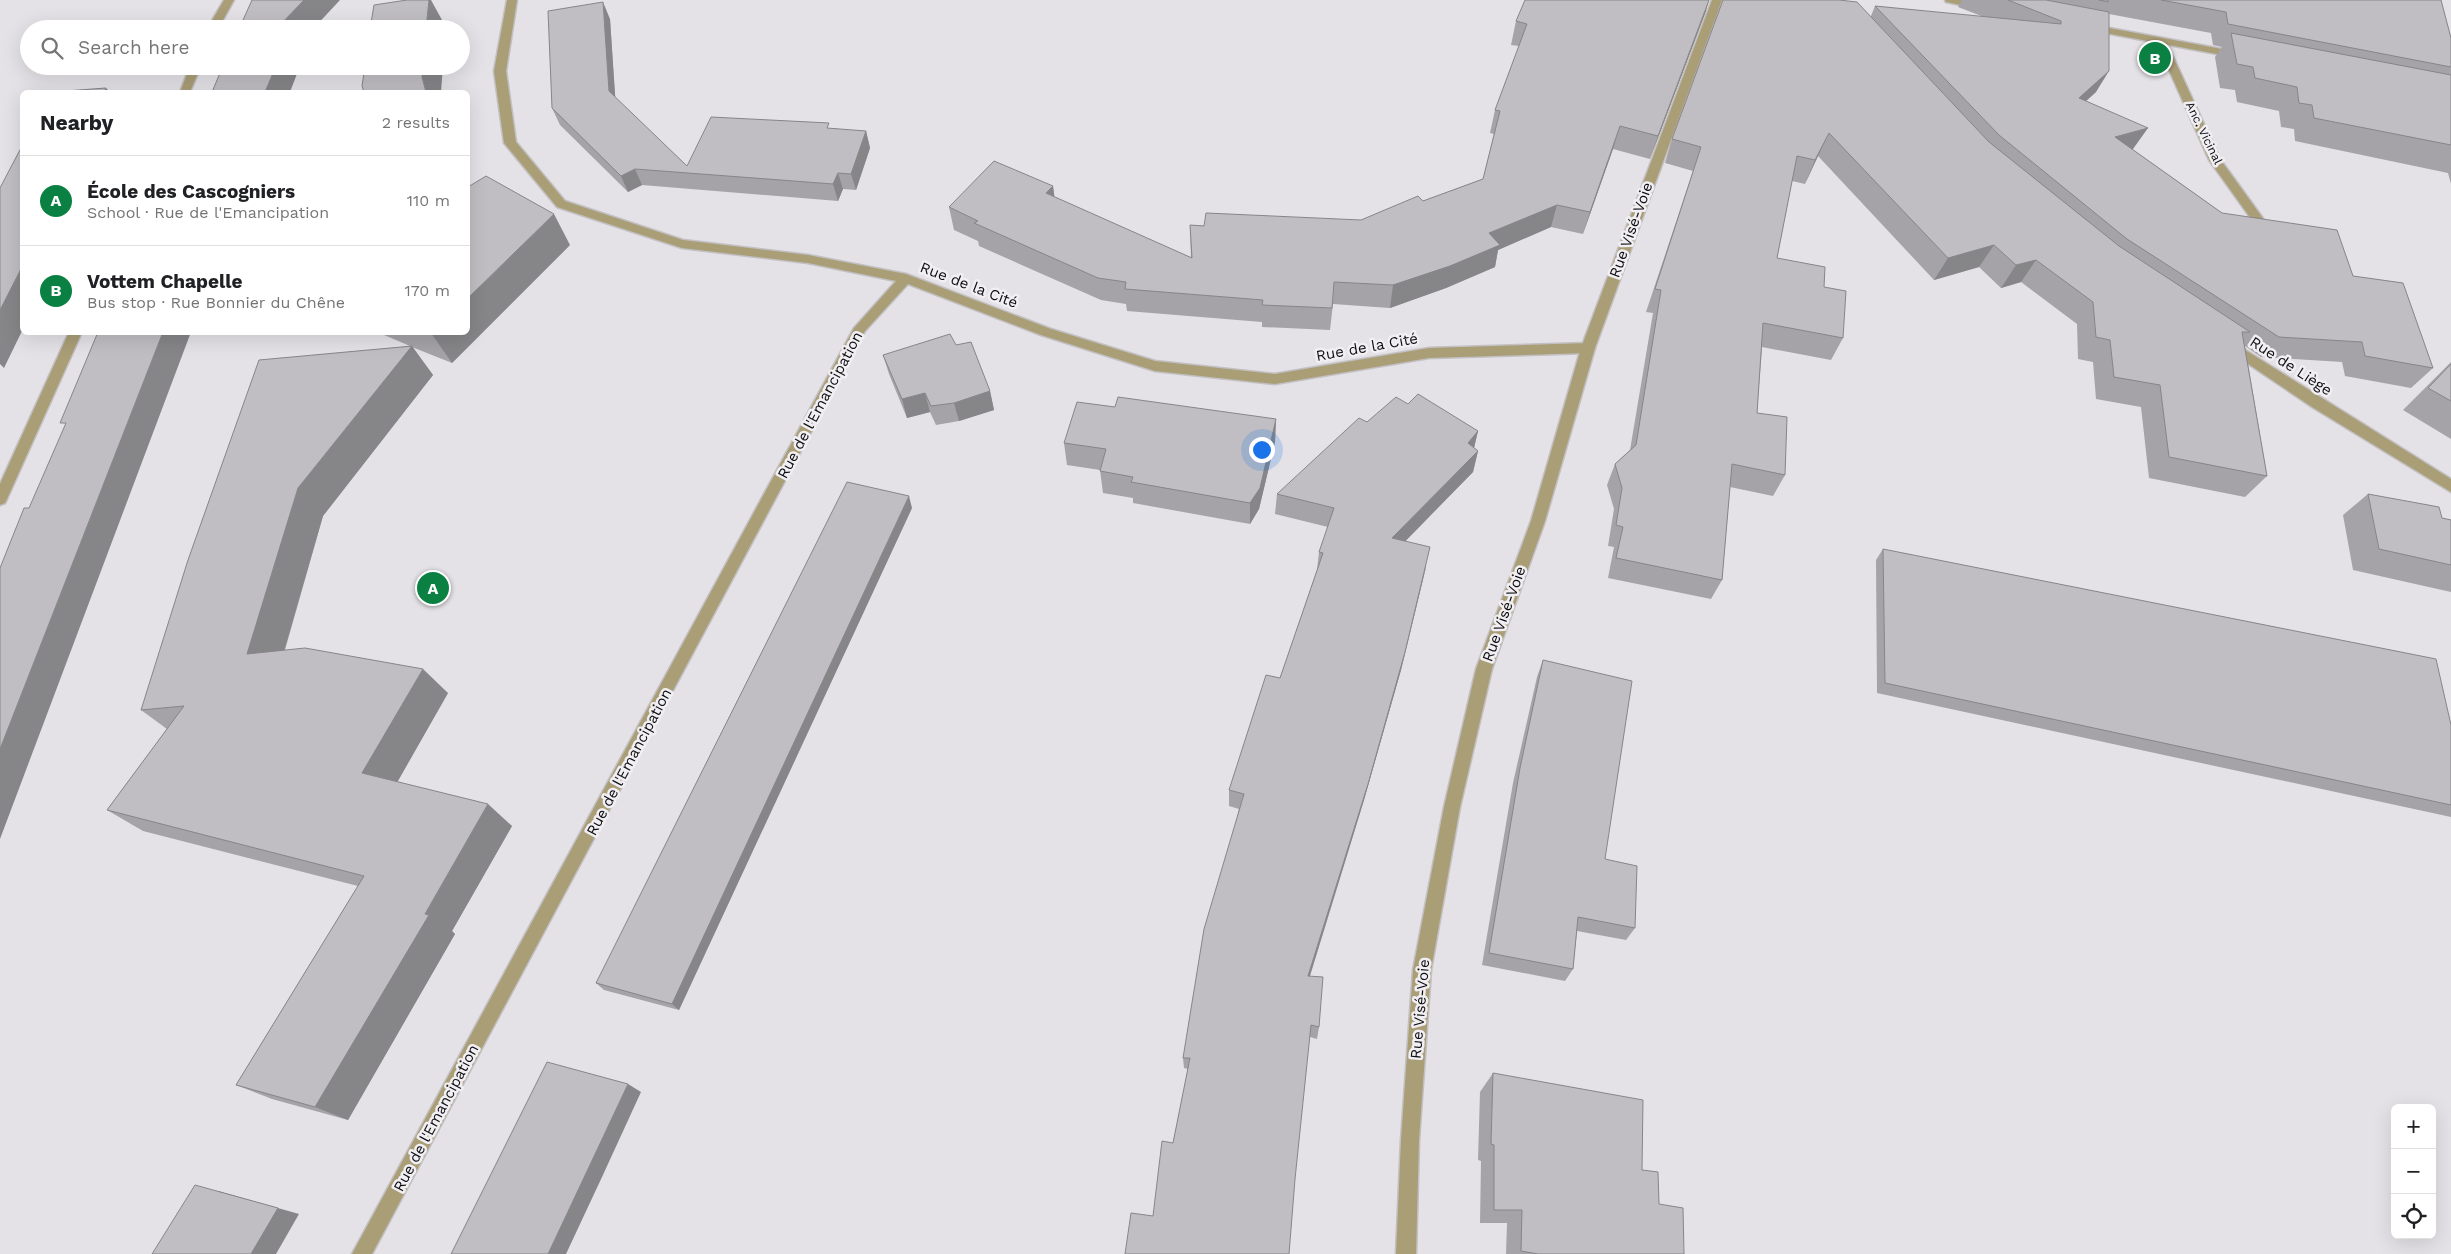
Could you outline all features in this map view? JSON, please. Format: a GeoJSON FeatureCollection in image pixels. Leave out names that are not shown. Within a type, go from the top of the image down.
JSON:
{"type":"FeatureCollection","features":[{"type":"Feature","properties":{"kind":"street"},"geometry":{"type":"LineString","coordinates":[[217,20],[228,0]]}},
{"type":"Feature","properties":{"kind":"street","name":"Rue de la Cité"},"geometry":{"type":"LineString","coordinates":[[512,0],[500,70],[510,142],[561,204],[682,244],[808,259],[906,278],[1046,332],[1154,366],[1275,379],[1429,353],[1588,348]]}},
{"type":"Feature","properties":{"kind":"street","name":"Rue Visé-Voie"},"geometry":{"type":"LineString","coordinates":[[1406,1254],[1410,1140],[1422,970],[1452,807],[1484,669],[1538,520],[1588,348],[1717,0]]}},
{"type":"Feature","properties":{"kind":"street"},"geometry":{"type":"LineString","coordinates":[[1950,0],[1988,7]]}},
{"type":"Feature","properties":{"kind":"street"},"geometry":{"type":"LineString","coordinates":[[2074,24],[2248,57]]}},
{"type":"Feature","properties":{"kind":"street","name":"Anc. Vicinal"},"geometry":{"type":"LineString","coordinates":[[2161,40],[2215,160],[2258,220]]}},
{"type":"Feature","properties":{"kind":"street"},"geometry":{"type":"LineString","coordinates":[[186,90],[192,75]]}},
{"type":"Feature","properties":{"kind":"street","name":"Rue de l'Emancipation"},"geometry":{"type":"LineString","coordinates":[[362,1254],[860,328],[906,278]]}},
{"type":"Feature","properties":{"kind":"street"},"geometry":{"type":"LineString","coordinates":[[0,499],[75,335]]}},
{"type":"Feature","properties":{"kind":"street","name":"Rue de Liège"},"geometry":{"type":"LineString","coordinates":[[2220,339],[2317,403],[2451,486]]}},
{"type":"Feature","properties":{"kind":"building"},"geometry":{"type":"Polygon","coordinates":[[[252,0],[304,0],[285,20],[243,20],[252,0]]]}},
{"type":"Feature","properties":{"kind":"building"},"geometry":{"type":"Polygon","coordinates":[[[407,0],[429,0],[427,20],[372,20],[374,5],[407,0]]]}},
{"type":"Feature","properties":{"kind":"building"},"geometry":{"type":"Polygon","coordinates":[[[1525,0],[1709,0],[1658,136],[1620,126],[1590,212],[1557,205],[1489,233],[1500,245],[1450,266],[1393,285],[1334,282],[1332,308],[1262,305],[1263,300],[1125,289],[1126,282],[1098,278],[974,223],[978,221],[949,207],[994,161],[1053,186],[1046,193],[1192,258],[1190,225],[1204,226],[1206,213],[1361,220],[1418,196],[1423,201],[1483,179],[1500,111],[1495,110],[1527,24],[1516,21],[1525,0]]]}},
{"type":"Feature","properties":{"kind":"building"},"geometry":{"type":"Polygon","coordinates":[[[1723,0],[1839,0],[1857,2],[1989,142],[2119,246],[2250,332],[2242,332],[2267,476],[2169,457],[2160,385],[2114,377],[2110,340],[2096,337],[2093,302],[2036,260],[2016,265],[1994,245],[1948,258],[1829,133],[1815,160],[1797,156],[1777,258],[1825,267],[1824,287],[1846,291],[1843,338],[1763,323],[1757,413],[1787,417],[1785,475],[1732,464],[1722,580],[1616,558],[1623,527],[1616,525],[1622,488],[1615,464],[1636,445],[1661,290],[1655,289],[1701,147],[1672,139],[1723,0]]]}},
{"type":"Feature","properties":{"kind":"building"},"geometry":{"type":"Polygon","coordinates":[[[2008,0],[2046,0],[2109,12],[2109,71],[2079,98],[2148,128],[2115,137],[2222,213],[2337,230],[2353,276],[2403,283],[2433,368],[2365,356],[2362,342],[2279,337],[2127,239],[1999,135],[1875,6],[2061,24],[2061,21],[2008,0]]]}},
{"type":"Feature","properties":{"kind":"building"},"geometry":{"type":"Polygon","coordinates":[[[2161,0],[2441,0],[2451,38],[2451,67],[2228,24],[2226,12],[2161,0]]]}},
{"type":"Feature","properties":{"kind":"building"},"geometry":{"type":"Polygon","coordinates":[[[603,2],[609,91],[687,166],[711,117],[829,123],[827,128],[866,131],[851,174],[838,173],[833,184],[635,169],[621,176],[552,108],[548,11],[603,2]]]}},
{"type":"Feature","properties":{"kind":"building"},"geometry":{"type":"Polygon","coordinates":[[[2231,33],[2451,75],[2451,145],[2314,118],[2312,105],[2299,103],[2297,87],[2255,78],[2253,67],[2237,64],[2231,33]]]}},
{"type":"Feature","properties":{"kind":"building"},"geometry":{"type":"Polygon","coordinates":[[[219,75],[272,75],[266,90],[213,90],[219,75]]]}},
{"type":"Feature","properties":{"kind":"building"},"geometry":{"type":"Polygon","coordinates":[[[364,75],[422,75],[425,90],[363,90],[364,75]]]}},
{"type":"Feature","properties":{"kind":"building"},"geometry":{"type":"Polygon","coordinates":[[[106,88],[105,90],[79,90],[106,88]]]}},
{"type":"Feature","properties":{"kind":"building"},"geometry":{"type":"Polygon","coordinates":[[[20,150],[20,271],[0,310],[0,188],[20,150]]]}},
{"type":"Feature","properties":{"kind":"building"},"geometry":{"type":"Polygon","coordinates":[[[486,176],[554,214],[470,296],[470,186],[486,176]]]}},
{"type":"Feature","properties":{"kind":"building"},"geometry":{"type":"Polygon","coordinates":[[[950,334],[956,345],[971,342],[990,391],[954,403],[931,406],[925,393],[902,399],[883,355],[950,334]]]}},
{"type":"Feature","properties":{"kind":"building"},"geometry":{"type":"Polygon","coordinates":[[[97,335],[162,335],[0,749],[0,568],[24,508],[29,508],[66,423],[60,423],[97,335]]]}},
{"type":"Feature","properties":{"kind":"building"},"geometry":{"type":"Polygon","coordinates":[[[412,346],[298,488],[247,654],[305,648],[423,669],[362,773],[488,804],[425,914],[429,915],[315,1107],[236,1085],[364,876],[107,810],[184,706],[141,710],[188,560],[259,360],[412,346]]]}},
{"type":"Feature","properties":{"kind":"building"},"geometry":{"type":"Polygon","coordinates":[[[2451,364],[2451,401],[2428,388],[2451,364]]]}},
{"type":"Feature","properties":{"kind":"building"},"geometry":{"type":"Polygon","coordinates":[[[1418,394],[1478,431],[1468,443],[1478,451],[1392,538],[1430,547],[1405,652],[1368,784],[1308,976],[1323,977],[1319,1027],[1311,1025],[1289,1254],[1125,1254],[1131,1213],[1153,1216],[1162,1141],[1173,1143],[1190,1058],[1183,1058],[1204,929],[1244,794],[1229,790],[1266,675],[1280,678],[1323,553],[1319,552],[1334,508],[1277,494],[1359,418],[1367,422],[1396,397],[1408,404],[1418,394]]]}},
{"type":"Feature","properties":{"kind":"building"},"geometry":{"type":"Polygon","coordinates":[[[1118,397],[1276,419],[1260,488],[1250,503],[1131,482],[1133,477],[1100,471],[1106,449],[1064,443],[1077,402],[1115,407],[1118,397]]]}},
{"type":"Feature","properties":{"kind":"building"},"geometry":{"type":"Polygon","coordinates":[[[847,482],[909,496],[672,1004],[596,983],[847,482]]]}},
{"type":"Feature","properties":{"kind":"building"},"geometry":{"type":"Polygon","coordinates":[[[2368,494],[2439,507],[2442,518],[2451,520],[2451,565],[2379,549],[2368,494]]]}},
{"type":"Feature","properties":{"kind":"building"},"geometry":{"type":"Polygon","coordinates":[[[1883,549],[2436,659],[2451,725],[2451,805],[1885,683],[1883,549]]]}},
{"type":"Feature","properties":{"kind":"building"},"geometry":{"type":"Polygon","coordinates":[[[1543,660],[1632,681],[1605,859],[1637,866],[1635,928],[1578,917],[1573,969],[1489,953],[1520,768],[1543,660]]]}},
{"type":"Feature","properties":{"kind":"building"},"geometry":{"type":"Polygon","coordinates":[[[547,1062],[628,1084],[548,1254],[451,1254],[547,1062]]]}},
{"type":"Feature","properties":{"kind":"building"},"geometry":{"type":"Polygon","coordinates":[[[1493,1073],[1643,1100],[1642,1170],[1658,1172],[1659,1204],[1683,1208],[1684,1254],[1538,1254],[1521,1251],[1522,1210],[1494,1210],[1494,1145],[1491,1144],[1493,1073]]]}},
{"type":"Feature","properties":{"kind":"building"},"geometry":{"type":"Polygon","coordinates":[[[195,1185],[278,1208],[251,1254],[152,1254],[195,1185]]]}},
{"type":"Feature","properties":{"kind":"place","name":"Vottem Chapelle"},"geometry":{"type":"Point","coordinates":[2155,58]}},
{"type":"Feature","properties":{"kind":"place","name":"École des Cascogniers"},"geometry":{"type":"Point","coordinates":[433,588]}}]}
